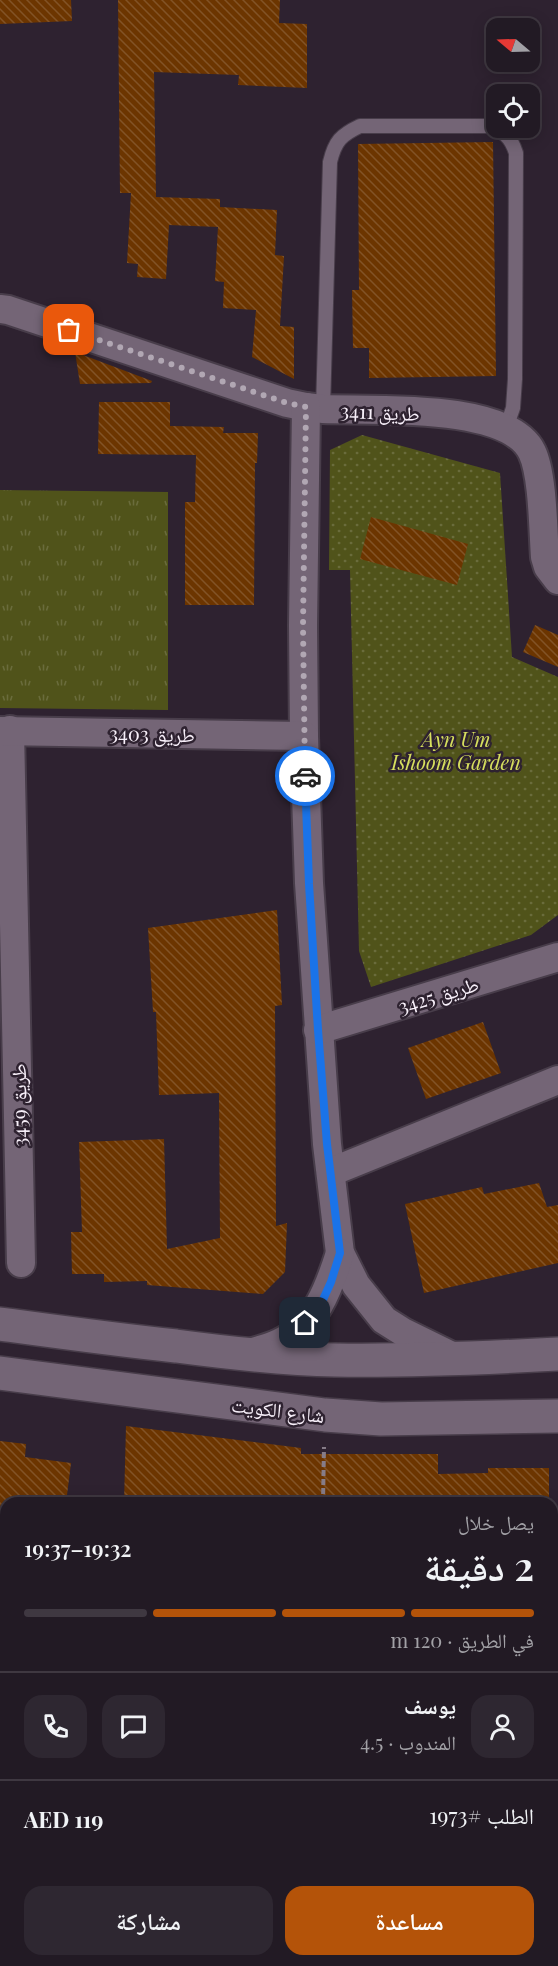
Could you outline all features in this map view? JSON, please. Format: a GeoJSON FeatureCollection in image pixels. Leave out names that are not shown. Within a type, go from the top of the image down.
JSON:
{"type":"FeatureCollection","features":[{"type":"Feature","properties":{"kind":"main road"},"geometry":{"type":"LineString","coordinates":[[0,1324],[246,1354],[335,1360],[458,1360],[558,1354]]}},
{"type":"Feature","properties":{"kind":"main road","name":"شارع الكويت"},"geometry":{"type":"LineString","coordinates":[[0,1373],[325,1415],[381,1419],[558,1416]]}},
{"type":"Feature","properties":{"kind":"street","name":"طريق 3411"},"geometry":{"type":"LineString","coordinates":[[3,308],[287,403],[315,408],[444,414],[489,422],[506,428],[516,433],[531,450],[549,489],[545,557],[548,567],[558,580]]}},
{"type":"Feature","properties":{"kind":"street"},"geometry":{"type":"LineString","coordinates":[[315,408],[303,626],[304,736],[309,884],[318,1030],[340,1253],[356,1284],[384,1320],[458,1360]]}},
{"type":"Feature","properties":{"kind":"street","name":"طريق 3403"},"geometry":{"type":"LineString","coordinates":[[5,730],[304,736]]}},
{"type":"Feature","properties":{"kind":"street","name":"طريق 3459"},"geometry":{"type":"LineString","coordinates":[[5,730],[21,1263]]}},
{"type":"Feature","properties":{"kind":"street","name":"طريق 3425"},"geometry":{"type":"LineString","coordinates":[[318,1030],[558,957]]}},
{"type":"Feature","properties":{"kind":"street"},"geometry":{"type":"LineString","coordinates":[[331,1173],[558,1080]]}},
{"type":"Feature","properties":{"kind":"street"},"geometry":{"type":"LineString","coordinates":[[246,1354],[279,1344],[294,1335],[321,1304],[340,1253]]}},
{"type":"Feature","properties":{"kind":"lane"},"geometry":{"type":"LineString","coordinates":[[315,408],[330,162],[339,139],[360,126],[487,126],[497,128],[506,134],[513,142],[516,153],[515,379],[513,408],[506,428]]}},
{"type":"Feature","properties":{"kind":"path"},"geometry":{"type":"LineString","coordinates":[[323,1497],[325,1415]]}},
{"type":"Feature","properties":{"kind":"green space","name":"Ayn Um Ishoom Garden"},"geometry":{"type":"Polygon","coordinates":[[[362,435],[500,473],[512,657],[558,677],[558,915],[531,935],[371,987],[359,951],[350,570],[329,570],[330,450],[362,435]]]}},
{"type":"Feature","properties":{"kind":"green space"},"geometry":{"type":"Polygon","coordinates":[[[0,490],[168,492],[168,710],[0,708],[0,490]]]}},
{"type":"Feature","properties":{"kind":"building"},"geometry":{"type":"Polygon","coordinates":[[[0,0],[71,0],[72,21],[0,24],[0,0]]]}},
{"type":"Feature","properties":{"kind":"building"},"geometry":{"type":"Polygon","coordinates":[[[118,0],[280,0],[279,23],[307,24],[307,88],[238,85],[239,75],[154,72],[156,197],[220,199],[220,207],[277,210],[275,255],[284,256],[280,326],[294,327],[294,379],[252,357],[256,310],[223,308],[224,282],[215,281],[218,227],[169,225],[166,279],[137,277],[138,264],[127,263],[131,193],[120,193],[118,0]]]}},
{"type":"Feature","properties":{"kind":"building"},"geometry":{"type":"Polygon","coordinates":[[[493,142],[496,376],[369,378],[369,348],[353,348],[352,290],[359,290],[358,144],[493,142]]]}},
{"type":"Feature","properties":{"kind":"building"},"geometry":{"type":"Polygon","coordinates":[[[75,352],[152,381],[151,383],[80,384],[75,352]]]}},
{"type":"Feature","properties":{"kind":"building"},"geometry":{"type":"Polygon","coordinates":[[[99,402],[170,402],[170,426],[224,427],[223,433],[258,433],[257,463],[255,463],[254,605],[185,605],[185,502],[195,502],[196,455],[98,454],[99,402]]]}},
{"type":"Feature","properties":{"kind":"building"},"geometry":{"type":"Polygon","coordinates":[[[371,517],[468,544],[457,585],[360,559],[371,517]]]}},
{"type":"Feature","properties":{"kind":"building"},"geometry":{"type":"Polygon","coordinates":[[[535,625],[558,635],[558,667],[523,652],[535,625]]]}},
{"type":"Feature","properties":{"kind":"building"},"geometry":{"type":"Polygon","coordinates":[[[277,910],[282,1005],[275,1006],[276,1226],[287,1223],[285,1272],[263,1294],[147,1285],[147,1281],[104,1282],[104,1274],[72,1274],[71,1232],[82,1232],[79,1142],[164,1139],[167,1249],[220,1238],[219,1093],[159,1095],[156,1012],[153,1012],[148,928],[277,910]]]}},
{"type":"Feature","properties":{"kind":"building"},"geometry":{"type":"Polygon","coordinates":[[[483,1022],[501,1073],[426,1099],[408,1048],[483,1022]]]}},
{"type":"Feature","properties":{"kind":"building"},"geometry":{"type":"Polygon","coordinates":[[[539,1183],[547,1207],[558,1205],[558,1263],[424,1293],[405,1204],[482,1187],[484,1194],[539,1183]]]}},
{"type":"Feature","properties":{"kind":"building"},"geometry":{"type":"Polygon","coordinates":[[[126,1426],[301,1448],[301,1454],[438,1454],[438,1474],[488,1473],[488,1468],[549,1468],[549,1497],[124,1497],[126,1426]]]}},
{"type":"Feature","properties":{"kind":"building"},"geometry":{"type":"Polygon","coordinates":[[[0,1441],[26,1444],[25,1457],[71,1463],[67,1497],[0,1497],[0,1441]]]}},
{"type":"Feature","properties":{"kind":"way so far"},"geometry":{"type":"LineString","coordinates":[[69,330],[287,403],[306,407],[303,626],[305,776]]}},
{"type":"Feature","properties":{"kind":"route"},"geometry":{"type":"LineString","coordinates":[[305,776],[318,1030],[327,1144],[340,1253],[321,1304],[305,1323]]}}]}
